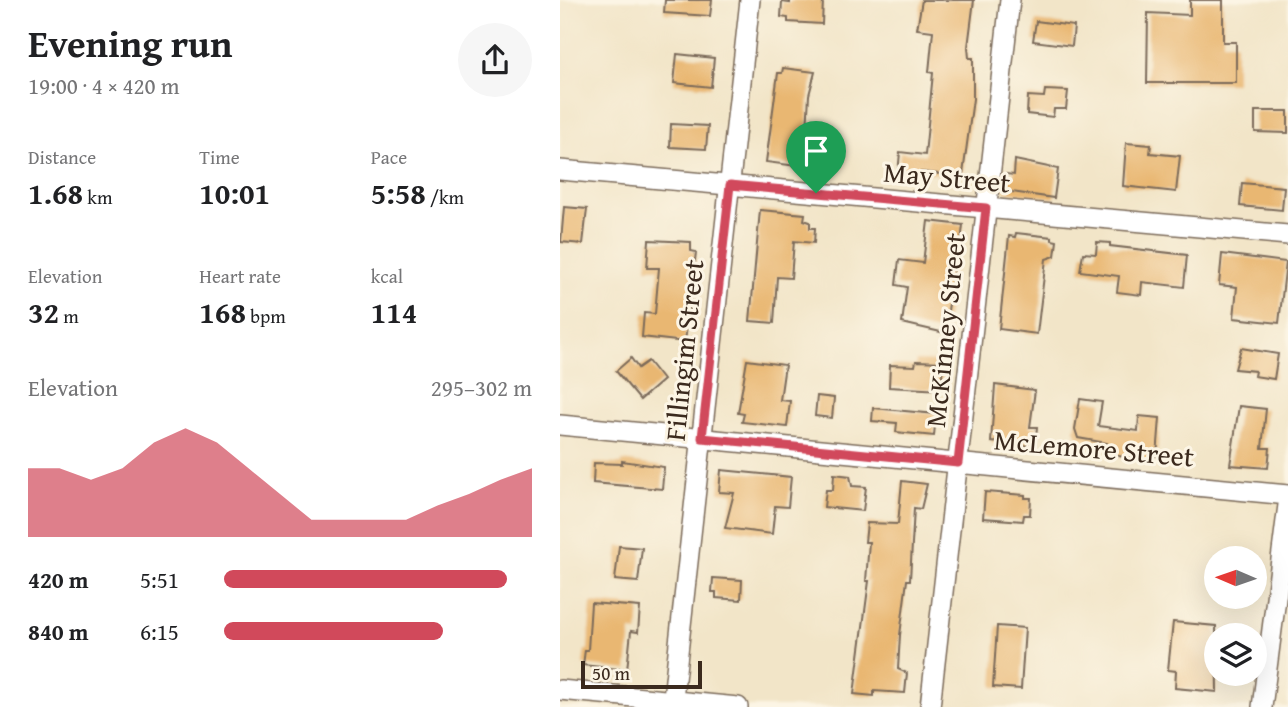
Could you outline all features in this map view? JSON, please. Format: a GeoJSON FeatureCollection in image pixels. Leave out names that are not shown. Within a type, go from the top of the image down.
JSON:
{"type":"FeatureCollection","features":[{"type":"Feature","properties":{"kind":"street","name":"Fillingim Street"},"geometry":{"type":"LineString","coordinates":[[673,704],[750,0]]}},
{"type":"Feature","properties":{"kind":"street","name":"McKinney Street"},"geometry":{"type":"LineString","coordinates":[[930,707],[1010,0]]}},
{"type":"Feature","properties":{"kind":"street","name":"May Street"},"geometry":{"type":"LineString","coordinates":[[560,170],[1288,235]]}},
{"type":"Feature","properties":{"kind":"street","name":"McLemore Street"},"geometry":{"type":"LineString","coordinates":[[560,425],[1288,495]]}},
{"type":"Feature","properties":{"kind":"street"},"geometry":{"type":"LineString","coordinates":[[1262,707],[1288,505]]}},
{"type":"Feature","properties":{"kind":"street"},"geometry":{"type":"LineString","coordinates":[[560,690],[673,704],[738,707]]}},
{"type":"Feature","properties":{"kind":"building"},"geometry":{"type":"Polygon","coordinates":[[[665,0],[712,0],[710,16],[664,13],[665,0]]]}},
{"type":"Feature","properties":{"kind":"building"},"geometry":{"type":"Polygon","coordinates":[[[790,0],[823,0],[822,24],[788,22],[788,18],[781,17],[782,2],[790,3],[790,0]]]}},
{"type":"Feature","properties":{"kind":"building"},"geometry":{"type":"Polygon","coordinates":[[[922,0],[974,0],[968,47],[969,58],[973,58],[973,99],[963,174],[959,176],[921,172],[920,176],[898,174],[900,152],[925,155],[933,73],[929,72],[933,31],[917,29],[922,0]]]}},
{"type":"Feature","properties":{"kind":"building"},"geometry":{"type":"Polygon","coordinates":[[[1190,0],[1223,0],[1223,42],[1236,42],[1236,83],[1147,83],[1148,13],[1190,15],[1190,0]]]}},
{"type":"Feature","properties":{"kind":"building"},"geometry":{"type":"Polygon","coordinates":[[[1036,21],[1074,26],[1072,46],[1033,41],[1036,21]]]}},
{"type":"Feature","properties":{"kind":"building"},"geometry":{"type":"Polygon","coordinates":[[[677,54],[714,58],[711,87],[674,83],[677,54]]]}},
{"type":"Feature","properties":{"kind":"building"},"geometry":{"type":"Polygon","coordinates":[[[783,68],[815,72],[809,95],[805,167],[766,162],[778,73],[782,73],[783,68]]]}},
{"type":"Feature","properties":{"kind":"building"},"geometry":{"type":"Polygon","coordinates":[[[1045,90],[1068,91],[1066,109],[1054,109],[1053,117],[1027,114],[1028,96],[1044,97],[1045,90]]]}},
{"type":"Feature","properties":{"kind":"building"},"geometry":{"type":"Polygon","coordinates":[[[1255,111],[1288,111],[1288,133],[1255,132],[1255,111]]]}},
{"type":"Feature","properties":{"kind":"building"},"geometry":{"type":"Polygon","coordinates":[[[671,124],[708,126],[706,149],[670,147],[671,124]]]}},
{"type":"Feature","properties":{"kind":"building"},"geometry":{"type":"Polygon","coordinates":[[[1126,143],[1151,145],[1150,153],[1180,156],[1176,192],[1123,186],[1126,143]]]}},
{"type":"Feature","properties":{"kind":"building"},"geometry":{"type":"Polygon","coordinates":[[[1015,160],[1058,169],[1054,198],[1004,191],[1006,174],[1014,175],[1015,160]]]}},
{"type":"Feature","properties":{"kind":"building"},"geometry":{"type":"Polygon","coordinates":[[[1242,183],[1284,187],[1282,210],[1240,206],[1242,183]]]}},
{"type":"Feature","properties":{"kind":"building"},"geometry":{"type":"Polygon","coordinates":[[[564,207],[587,209],[583,244],[561,242],[564,207]]]}},
{"type":"Feature","properties":{"kind":"building"},"geometry":{"type":"Polygon","coordinates":[[[760,210],[805,214],[804,220],[810,222],[810,228],[815,228],[814,243],[794,241],[791,278],[777,277],[774,323],[750,321],[760,210]]]}},
{"type":"Feature","properties":{"kind":"building"},"geometry":{"type":"Polygon","coordinates":[[[928,221],[963,225],[960,251],[956,251],[945,333],[902,323],[907,287],[896,285],[899,260],[923,263],[928,221]]]}},
{"type":"Feature","properties":{"kind":"building"},"geometry":{"type":"Polygon","coordinates":[[[1016,233],[1052,237],[1052,240],[1057,241],[1055,256],[1046,259],[1037,334],[999,329],[1009,236],[1015,237],[1016,233]]]}},
{"type":"Feature","properties":{"kind":"building"},"geometry":{"type":"Polygon","coordinates":[[[649,240],[691,242],[691,251],[696,252],[685,342],[642,337],[644,313],[655,314],[659,268],[647,268],[649,240]]]}},
{"type":"Feature","properties":{"kind":"building"},"geometry":{"type":"Polygon","coordinates":[[[1097,242],[1110,243],[1110,246],[1187,255],[1184,287],[1142,282],[1141,295],[1117,292],[1119,276],[1080,271],[1083,253],[1096,254],[1097,242]]]}},
{"type":"Feature","properties":{"kind":"building"},"geometry":{"type":"Polygon","coordinates":[[[1222,254],[1286,262],[1279,323],[1234,318],[1237,287],[1219,285],[1222,254]]]}},
{"type":"Feature","properties":{"kind":"building"},"geometry":{"type":"Polygon","coordinates":[[[1241,348],[1278,354],[1274,379],[1254,376],[1255,371],[1235,369],[1241,348]]]}},
{"type":"Feature","properties":{"kind":"building"},"geometry":{"type":"Polygon","coordinates":[[[631,358],[638,368],[648,361],[663,380],[640,400],[616,371],[631,358]]]}},
{"type":"Feature","properties":{"kind":"building"},"geometry":{"type":"Polygon","coordinates":[[[747,360],[785,365],[780,400],[790,401],[787,427],[742,422],[744,414],[738,413],[747,360]]]}},
{"type":"Feature","properties":{"kind":"building"},"geometry":{"type":"Polygon","coordinates":[[[916,361],[943,362],[941,390],[889,387],[890,365],[915,366],[916,361]]]}},
{"type":"Feature","properties":{"kind":"building"},"geometry":{"type":"Polygon","coordinates":[[[995,385],[1035,390],[1030,427],[1037,427],[1035,446],[1018,445],[1017,451],[1002,450],[1002,443],[991,442],[995,385]]]}},
{"type":"Feature","properties":{"kind":"building"},"geometry":{"type":"Polygon","coordinates":[[[817,396],[834,398],[832,418],[815,416],[817,396]]]}},
{"type":"Feature","properties":{"kind":"building"},"geometry":{"type":"Polygon","coordinates":[[[1080,399],[1102,402],[1098,426],[1138,431],[1139,416],[1160,418],[1157,456],[1153,456],[1152,462],[1113,455],[1113,452],[1107,451],[1107,443],[1078,438],[1075,429],[1080,399]]]}},
{"type":"Feature","properties":{"kind":"building"},"geometry":{"type":"Polygon","coordinates":[[[1239,406],[1266,409],[1262,448],[1270,448],[1268,468],[1230,465],[1239,406]]]}},
{"type":"Feature","properties":{"kind":"building"},"geometry":{"type":"Polygon","coordinates":[[[873,408],[936,414],[934,436],[896,432],[897,423],[872,421],[873,408]]]}},
{"type":"Feature","properties":{"kind":"building"},"geometry":{"type":"Polygon","coordinates":[[[622,461],[664,467],[662,489],[593,483],[594,463],[622,464],[622,461]]]}},
{"type":"Feature","properties":{"kind":"building"},"geometry":{"type":"Polygon","coordinates":[[[721,470],[791,477],[788,507],[775,506],[772,534],[725,528],[734,493],[719,492],[721,470]]]}},
{"type":"Feature","properties":{"kind":"building"},"geometry":{"type":"Polygon","coordinates":[[[834,474],[850,476],[852,486],[866,487],[863,511],[824,507],[826,490],[833,490],[834,474]]]}},
{"type":"Feature","properties":{"kind":"building"},"geometry":{"type":"Polygon","coordinates":[[[902,481],[927,484],[921,509],[914,508],[910,580],[907,580],[900,635],[898,669],[907,673],[905,693],[874,691],[874,696],[854,694],[869,581],[866,581],[869,542],[865,542],[867,523],[898,524],[902,481]]]}},
{"type":"Feature","properties":{"kind":"building"},"geometry":{"type":"Polygon","coordinates":[[[985,492],[1025,495],[1025,498],[1031,498],[1030,515],[1024,515],[1023,521],[983,518],[985,492]]]}},
{"type":"Feature","properties":{"kind":"building"},"geometry":{"type":"Polygon","coordinates":[[[619,546],[642,548],[638,582],[615,580],[619,546]]]}},
{"type":"Feature","properties":{"kind":"building"},"geometry":{"type":"Polygon","coordinates":[[[713,578],[742,580],[741,600],[716,598],[716,592],[712,592],[713,578]]]}},
{"type":"Feature","properties":{"kind":"building"},"geometry":{"type":"Polygon","coordinates":[[[591,603],[640,607],[638,632],[631,631],[627,670],[583,665],[585,650],[588,650],[591,603]]]}},
{"type":"Feature","properties":{"kind":"building"},"geometry":{"type":"Polygon","coordinates":[[[1173,622],[1204,625],[1204,686],[1217,686],[1217,692],[1175,688],[1176,671],[1168,670],[1173,622]]]}},
{"type":"Feature","properties":{"kind":"building"},"geometry":{"type":"Polygon","coordinates":[[[997,626],[1025,628],[1021,689],[993,687],[997,626]]]}},
{"type":"Feature","properties":{"kind":"route"},"geometry":{"type":"LineString","coordinates":[[730,185],[816,193],[986,208],[958,463],[702,438],[730,185]]}}]}
